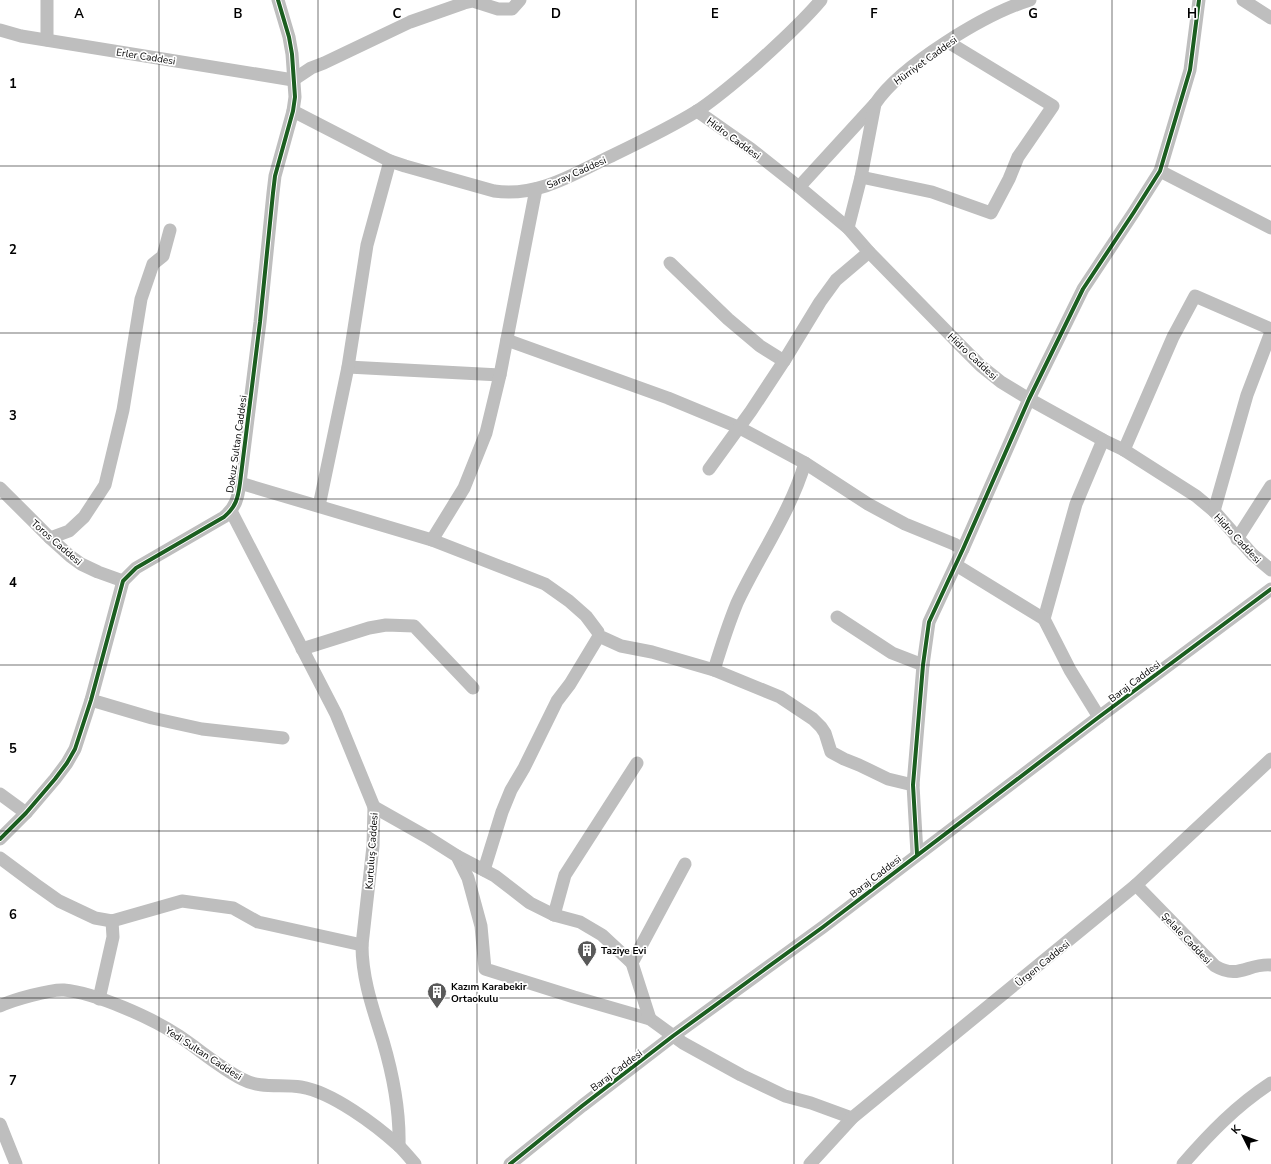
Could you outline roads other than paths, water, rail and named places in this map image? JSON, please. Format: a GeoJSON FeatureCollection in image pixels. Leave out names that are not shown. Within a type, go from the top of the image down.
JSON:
{"type":"FeatureCollection","features":[{"type":"Feature","properties":{"kind":"street"},"geometry":{"type":"LineString","coordinates":[[47,0],[47,40]]}},
{"type":"Feature","properties":{"kind":"street","name":"Dokuz Sultan Caddesi"},"geometry":{"type":"LineString","coordinates":[[231,511],[235,504],[240,483],[260,322],[274,182],[293,111],[294,97],[292,54],[278,0]]}},
{"type":"Feature","properties":{"kind":"street"},"geometry":{"type":"LineString","coordinates":[[293,80],[311,68],[410,22],[473,1],[498,9],[512,9],[520,0]]}},
{"type":"Feature","properties":{"kind":"street","name":"Saray Caddesi"},"geometry":{"type":"LineString","coordinates":[[293,111],[390,161],[494,191],[508,193],[536,190],[588,168],[697,111],[727,89],[776,46],[800,24],[821,0]]}},
{"type":"Feature","properties":{"kind":"street","name":"Hürriyet Caddesi"},"geometry":{"type":"LineString","coordinates":[[799,187],[901,76],[948,42],[996,14],[1017,4],[1030,0]]}},
{"type":"Feature","properties":{"kind":"street"},"geometry":{"type":"LineString","coordinates":[[917,854],[913,785],[923,665],[929,622],[1029,399],[1083,289],[1160,171],[1190,70],[1199,0]]}},
{"type":"Feature","properties":{"kind":"street"},"geometry":{"type":"LineString","coordinates":[[1243,0],[1271,18]]}},
{"type":"Feature","properties":{"kind":"street","name":"Erler Caddesi"},"geometry":{"type":"LineString","coordinates":[[0,30],[21,36],[293,80]]}},
{"type":"Feature","properties":{"kind":"street"},"geometry":{"type":"LineString","coordinates":[[861,177],[932,192],[991,213],[1009,179],[1018,157],[1053,106],[948,42]]}},
{"type":"Feature","properties":{"kind":"street"},"geometry":{"type":"LineString","coordinates":[[848,228],[861,177],[875,104]]}},
{"type":"Feature","properties":{"kind":"street","name":"Hidro Caddesi"},"geometry":{"type":"LineString","coordinates":[[697,111],[751,149],[848,228],[869,252],[981,366],[1001,382],[1103,440],[1124,450],[1190,492],[1214,511],[1237,539],[1271,570]]}},
{"type":"Feature","properties":{"kind":"street"},"geometry":{"type":"LineString","coordinates":[[319,506],[348,367],[367,245],[390,161]]}},
{"type":"Feature","properties":{"kind":"street"},"geometry":{"type":"LineString","coordinates":[[1160,171],[1271,228]]}},
{"type":"Feature","properties":{"kind":"street"},"geometry":{"type":"LineString","coordinates":[[432,540],[464,488],[486,433],[507,340],[536,190]]}},
{"type":"Feature","properties":{"kind":"street"},"geometry":{"type":"LineString","coordinates":[[50,538],[69,531],[84,517],[105,485],[123,410],[141,299],[153,264],[163,256],[170,230]]}},
{"type":"Feature","properties":{"kind":"street"},"geometry":{"type":"LineString","coordinates":[[709,469],[751,411],[820,302],[836,280],[869,252]]}},
{"type":"Feature","properties":{"kind":"street"},"geometry":{"type":"LineString","coordinates":[[670,263],[728,319],[760,346],[784,361]]}},
{"type":"Feature","properties":{"kind":"street"},"geometry":{"type":"LineString","coordinates":[[1124,450],[1173,337],[1195,296],[1271,331],[1247,395],[1214,511]]}},
{"type":"Feature","properties":{"kind":"street"},"geometry":{"type":"LineString","coordinates":[[507,340],[668,398],[738,427],[805,463],[868,504],[905,524],[963,549]]}},
{"type":"Feature","properties":{"kind":"street"},"geometry":{"type":"LineString","coordinates":[[348,367],[500,374]]}},
{"type":"Feature","properties":{"kind":"street"},"geometry":{"type":"LineString","coordinates":[[1044,619],[1076,504],[1103,440]]}},
{"type":"Feature","properties":{"kind":"street"},"geometry":{"type":"LineString","coordinates":[[714,670],[738,603],[800,482],[805,463]]}},
{"type":"Feature","properties":{"kind":"street"},"geometry":{"type":"LineString","coordinates":[[240,483],[432,540],[545,584],[569,601],[586,616],[600,636],[621,646],[652,652],[714,670],[780,697],[821,727],[825,733],[831,752],[888,780],[913,785]]}},
{"type":"Feature","properties":{"kind":"street"},"geometry":{"type":"LineString","coordinates":[[1237,539],[1271,486]]}},
{"type":"Feature","properties":{"kind":"street","name":"Toros Caddesi"},"geometry":{"type":"LineString","coordinates":[[0,488],[70,556],[81,564],[123,581]]}},
{"type":"Feature","properties":{"kind":"street"},"geometry":{"type":"LineString","coordinates":[[0,839],[26,813],[67,763],[75,749],[91,700],[123,581],[136,568],[224,517],[231,511]]}},
{"type":"Feature","properties":{"kind":"street","name":"Kurtuluş Caddesi"},"geometry":{"type":"LineString","coordinates":[[231,511],[280,609],[336,714],[374,807],[373,846],[362,945],[362,958],[366,988],[383,1042],[396,1096],[399,1114],[399,1146]]}},
{"type":"Feature","properties":{"kind":"street"},"geometry":{"type":"LineString","coordinates":[[956,564],[1044,619],[1070,670],[1099,717]]}},
{"type":"Feature","properties":{"kind":"street","name":"Baraj Caddesi"},"geometry":{"type":"LineString","coordinates":[[510,1164],[673,1036],[823,927],[917,854],[1271,589]]}},
{"type":"Feature","properties":{"kind":"street"},"geometry":{"type":"LineString","coordinates":[[837,617],[892,653],[923,665]]}},
{"type":"Feature","properties":{"kind":"street"},"geometry":{"type":"LineString","coordinates":[[302,649],[369,628],[386,626],[414,626],[473,688]]}},
{"type":"Feature","properties":{"kind":"street"},"geometry":{"type":"LineString","coordinates":[[484,870],[502,812],[511,790],[524,768],[557,701],[570,684],[600,636]]}},
{"type":"Feature","properties":{"kind":"street"},"geometry":{"type":"LineString","coordinates":[[91,700],[152,718],[202,730],[283,738]]}},
{"type":"Feature","properties":{"kind":"street","name":"Ürgen Caddesi"},"geometry":{"type":"LineString","coordinates":[[810,1164],[852,1118],[1136,885],[1271,759]]}},
{"type":"Feature","properties":{"kind":"street"},"geometry":{"type":"LineString","coordinates":[[554,915],[565,875],[637,763]]}},
{"type":"Feature","properties":{"kind":"street"},"geometry":{"type":"LineString","coordinates":[[0,794],[26,813]]}},
{"type":"Feature","properties":{"kind":"street"},"geometry":{"type":"LineString","coordinates":[[374,807],[457,856],[495,876],[530,903],[554,915],[580,922],[602,935],[632,963],[650,1019]]}},
{"type":"Feature","properties":{"kind":"street"},"geometry":{"type":"LineString","coordinates":[[457,856],[468,878],[481,926],[485,969],[650,1019],[683,1043],[741,1075],[785,1096],[811,1103],[852,1118]]}},
{"type":"Feature","properties":{"kind":"street"},"geometry":{"type":"LineString","coordinates":[[0,858],[59,900],[95,918],[112,921],[182,902],[233,908],[258,922],[362,945]]}},
{"type":"Feature","properties":{"kind":"street"},"geometry":{"type":"LineString","coordinates":[[632,963],[685,864]]}},
{"type":"Feature","properties":{"kind":"street","name":"Şelale Caddesi"},"geometry":{"type":"LineString","coordinates":[[1136,885],[1215,966],[1220,969],[1234,972],[1262,965],[1271,965]]}},
{"type":"Feature","properties":{"kind":"street"},"geometry":{"type":"LineString","coordinates":[[99,999],[113,937],[112,921]]}},
{"type":"Feature","properties":{"kind":"street","name":"Yedi Sultan Caddesi"},"geometry":{"type":"LineString","coordinates":[[0,1006],[26,998],[63,990],[99,999],[149,1019],[167,1029],[243,1080],[267,1086],[300,1087],[322,1093],[374,1126],[399,1146],[415,1164]]}},
{"type":"Feature","properties":{"kind":"street"},"geometry":{"type":"LineString","coordinates":[[1183,1164],[1215,1128],[1229,1115],[1271,1083]]}},
{"type":"Feature","properties":{"kind":"street"},"geometry":{"type":"LineString","coordinates":[[0,1124],[16,1164]]}},
{"type":"Feature","properties":{"kind":"place","name":"Taziye Evi"},"geometry":{"type":"Point","coordinates":[587,967]}},
{"type":"Feature","properties":{"kind":"place","name":"Kazım Karabekir Ortaokulu"},"geometry":{"type":"Point","coordinates":[437,1009]}}]}
